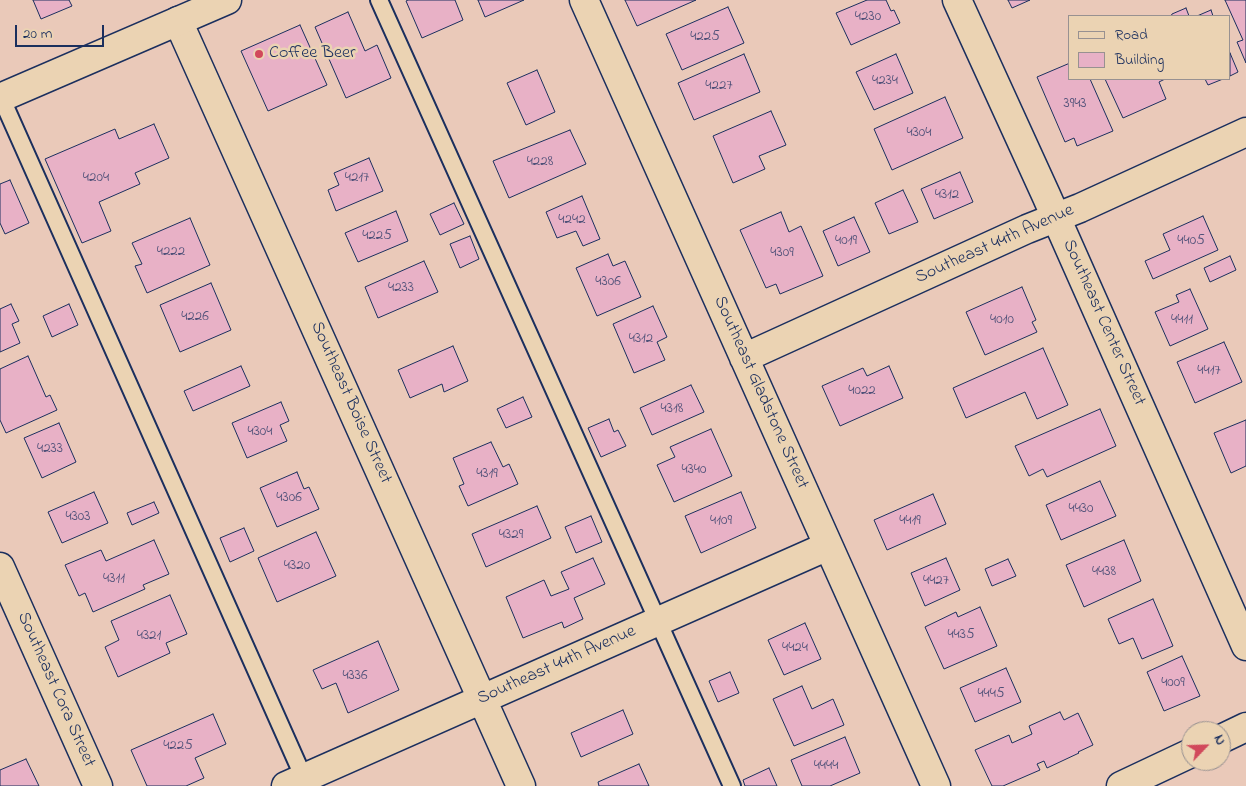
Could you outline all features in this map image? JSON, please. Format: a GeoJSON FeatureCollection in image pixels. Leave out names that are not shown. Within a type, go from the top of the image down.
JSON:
{"type":"FeatureCollection","features":[{"type":"Feature","properties":{"kind":"street"},"geometry":{"type":"LineString","coordinates":[[0,96],[227,0]]}},
{"type":"Feature","properties":{"kind":"street","name":"Southeast Gladstone Street"},"geometry":{"type":"LineString","coordinates":[[584,0],[936,786]]}},
{"type":"Feature","properties":{"kind":"street","name":"Southeast Center Street"},"geometry":{"type":"LineString","coordinates":[[957,0],[1056,217],[1246,646]]}},
{"type":"Feature","properties":{"kind":"street","name":"Southeast Boise Street"},"geometry":{"type":"LineString","coordinates":[[178,21],[521,786]]}},
{"type":"Feature","properties":{"kind":"street","name":"Southeast 44th Avenue"},"geometry":{"type":"LineString","coordinates":[[744,358],[1246,132]]}},
{"type":"Feature","properties":{"kind":"street","name":"Southeast 44th Avenue"},"geometry":{"type":"LineString","coordinates":[[299,783],[828,546]]}},
{"type":"Feature","properties":{"kind":"street","name":"Southeast Cora Street"},"geometry":{"type":"LineString","coordinates":[[0,567],[98,786]]}},
{"type":"Feature","properties":{"kind":"street"},"geometry":{"type":"LineString","coordinates":[[1231,734],[1246,727]]}},
{"type":"Feature","properties":{"kind":"street"},"geometry":{"type":"LineString","coordinates":[[1121,786],[1181,758]]}},
{"type":"Feature","properties":{"kind":"lane"},"geometry":{"type":"LineString","coordinates":[[379,0],[732,786]]}},
{"type":"Feature","properties":{"kind":"lane"},"geometry":{"type":"LineString","coordinates":[[0,96],[299,783]]}},
{"type":"Feature","properties":{"kind":"building"},"geometry":{"type":"Polygon","coordinates":[[[33,0],[69,0],[72,6],[41,19],[33,0]]]}},
{"type":"Feature","properties":{"kind":"building"},"geometry":{"type":"Polygon","coordinates":[[[455,0],[463,20],[422,38],[406,1],[455,0]]]}},
{"type":"Feature","properties":{"kind":"building"},"geometry":{"type":"Polygon","coordinates":[[[478,0],[524,0],[485,17],[478,0]]]}},
{"type":"Feature","properties":{"kind":"building"},"geometry":{"type":"Polygon","coordinates":[[[625,0],[696,0],[637,26],[625,0]]]}},
{"type":"Feature","properties":{"kind":"building"},"geometry":{"type":"Polygon","coordinates":[[[867,0],[886,0],[891,11],[894,10],[900,23],[851,45],[836,13],[867,0]]]}},
{"type":"Feature","properties":{"kind":"building"},"geometry":{"type":"Polygon","coordinates":[[[1008,0],[1030,0],[1012,8],[1008,0]]]}},
{"type":"Feature","properties":{"kind":"building"},"geometry":{"type":"Polygon","coordinates":[[[1225,0],[1246,0],[1246,63],[1237,42],[1243,40],[1225,0]]]}},
{"type":"Feature","properties":{"kind":"building"},"geometry":{"type":"Polygon","coordinates":[[[728,7],[744,43],[682,70],[666,34],[728,7]]]}},
{"type":"Feature","properties":{"kind":"building"},"geometry":{"type":"Polygon","coordinates":[[[1186,8],[1189,15],[1172,15],[1186,8]]]}},
{"type":"Feature","properties":{"kind":"building"},"geometry":{"type":"Polygon","coordinates":[[[1211,10],[1213,15],[1199,15],[1211,10]]]}},
{"type":"Feature","properties":{"kind":"building"},"geometry":{"type":"Polygon","coordinates":[[[348,12],[365,51],[377,45],[391,78],[346,98],[315,27],[348,12]]]}},
{"type":"Feature","properties":{"kind":"building"},"geometry":{"type":"Polygon","coordinates":[[[300,25],[327,85],[268,111],[241,51],[300,25]]]}},
{"type":"Feature","properties":{"kind":"building"},"geometry":{"type":"Polygon","coordinates":[[[744,54],[760,92],[694,120],[678,83],[744,54]]]}},
{"type":"Feature","properties":{"kind":"building"},"geometry":{"type":"Polygon","coordinates":[[[896,54],[913,93],[874,110],[856,72],[896,54]]]}},
{"type":"Feature","properties":{"kind":"building"},"geometry":{"type":"Polygon","coordinates":[[[1231,55],[1238,72],[1231,76],[1231,55]]]}},
{"type":"Feature","properties":{"kind":"building"},"geometry":{"type":"Polygon","coordinates":[[[1068,64],[1068,80],[1090,80],[1113,131],[1077,146],[1074,138],[1065,142],[1037,77],[1068,64]]]}},
{"type":"Feature","properties":{"kind":"building"},"geometry":{"type":"Polygon","coordinates":[[[537,70],[555,112],[526,125],[507,83],[537,70]]]}},
{"type":"Feature","properties":{"kind":"building"},"geometry":{"type":"Polygon","coordinates":[[[1105,80],[1163,80],[1159,82],[1166,99],[1123,118],[1105,80]]]}},
{"type":"Feature","properties":{"kind":"building"},"geometry":{"type":"Polygon","coordinates":[[[1206,80],[1220,80],[1208,85],[1206,80]]]}},
{"type":"Feature","properties":{"kind":"building"},"geometry":{"type":"Polygon","coordinates":[[[945,97],[963,138],[892,170],[874,129],[945,97]]]}},
{"type":"Feature","properties":{"kind":"building"},"geometry":{"type":"Polygon","coordinates":[[[771,111],[786,145],[759,156],[765,169],[733,183],[713,136],[771,111]]]}},
{"type":"Feature","properties":{"kind":"building"},"geometry":{"type":"Polygon","coordinates":[[[154,124],[169,158],[135,173],[140,184],[99,202],[111,231],[82,243],[45,159],[115,129],[119,139],[154,124]]]}},
{"type":"Feature","properties":{"kind":"building"},"geometry":{"type":"Polygon","coordinates":[[[570,130],[586,164],[509,198],[493,161],[570,130]]]}},
{"type":"Feature","properties":{"kind":"building"},"geometry":{"type":"Polygon","coordinates":[[[369,158],[383,191],[336,211],[328,190],[339,185],[334,173],[369,158]]]}},
{"type":"Feature","properties":{"kind":"building"},"geometry":{"type":"Polygon","coordinates":[[[960,172],[973,202],[934,219],[921,189],[960,172]]]}},
{"type":"Feature","properties":{"kind":"building"},"geometry":{"type":"Polygon","coordinates":[[[10,180],[29,223],[5,234],[0,223],[0,184],[10,180]]]}},
{"type":"Feature","properties":{"kind":"building"},"geometry":{"type":"Polygon","coordinates":[[[903,190],[918,222],[889,234],[875,203],[903,190]]]}},
{"type":"Feature","properties":{"kind":"building"},"geometry":{"type":"Polygon","coordinates":[[[582,196],[600,239],[583,246],[576,231],[557,238],[546,212],[582,196]]]}},
{"type":"Feature","properties":{"kind":"building"},"geometry":{"type":"Polygon","coordinates":[[[454,203],[464,224],[440,235],[430,214],[454,203]]]}},
{"type":"Feature","properties":{"kind":"building"},"geometry":{"type":"Polygon","coordinates":[[[396,211],[408,241],[358,262],[345,233],[396,211]]]}},
{"type":"Feature","properties":{"kind":"building"},"geometry":{"type":"Polygon","coordinates":[[[781,212],[789,232],[801,226],[823,276],[780,294],[776,284],[766,288],[740,230],[781,212]]]}},
{"type":"Feature","properties":{"kind":"building"},"geometry":{"type":"Polygon","coordinates":[[[1203,216],[1218,250],[1153,279],[1145,261],[1170,250],[1163,234],[1203,216]]]}},
{"type":"Feature","properties":{"kind":"building"},"geometry":{"type":"Polygon","coordinates":[[[854,217],[870,252],[838,266],[823,231],[854,217]]]}},
{"type":"Feature","properties":{"kind":"building"},"geometry":{"type":"Polygon","coordinates":[[[190,218],[210,265],[147,293],[135,266],[142,264],[132,243],[190,218]]]}},
{"type":"Feature","properties":{"kind":"building"},"geometry":{"type":"Polygon","coordinates":[[[470,236],[479,259],[460,268],[450,244],[470,236]]]}},
{"type":"Feature","properties":{"kind":"building"},"geometry":{"type":"Polygon","coordinates":[[[608,254],[613,266],[625,261],[641,297],[597,316],[576,268],[608,254]]]}},
{"type":"Feature","properties":{"kind":"building"},"geometry":{"type":"Polygon","coordinates":[[[1230,256],[1236,270],[1210,282],[1204,268],[1230,256]]]}},
{"type":"Feature","properties":{"kind":"building"},"geometry":{"type":"Polygon","coordinates":[[[424,261],[438,292],[378,318],[365,287],[424,261]]]}},
{"type":"Feature","properties":{"kind":"building"},"geometry":{"type":"Polygon","coordinates":[[[211,283],[231,330],[180,352],[160,305],[211,283]]]}},
{"type":"Feature","properties":{"kind":"building"},"geometry":{"type":"Polygon","coordinates":[[[1022,287],[1036,320],[1032,322],[1037,332],[985,355],[966,312],[1022,287]]]}},
{"type":"Feature","properties":{"kind":"building"},"geometry":{"type":"Polygon","coordinates":[[[1190,289],[1208,329],[1170,346],[1155,312],[1179,302],[1176,295],[1190,289]]]}},
{"type":"Feature","properties":{"kind":"building"},"geometry":{"type":"Polygon","coordinates":[[[11,304],[19,321],[12,324],[20,343],[0,352],[0,309],[11,304]]]}},
{"type":"Feature","properties":{"kind":"building"},"geometry":{"type":"Polygon","coordinates":[[[69,304],[78,325],[52,337],[43,316],[69,304]]]}},
{"type":"Feature","properties":{"kind":"building"},"geometry":{"type":"Polygon","coordinates":[[[653,306],[667,337],[657,342],[665,360],[634,373],[613,324],[653,306]]]}},
{"type":"Feature","properties":{"kind":"building"},"geometry":{"type":"Polygon","coordinates":[[[1224,342],[1242,382],[1195,403],[1177,362],[1224,342]]]}},
{"type":"Feature","properties":{"kind":"building"},"geometry":{"type":"Polygon","coordinates":[[[453,346],[468,381],[444,392],[442,384],[410,398],[398,370],[453,346]]]}},
{"type":"Feature","properties":{"kind":"building"},"geometry":{"type":"Polygon","coordinates":[[[1043,348],[1068,405],[1037,419],[1025,392],[966,418],[953,388],[1043,348]]]}},
{"type":"Feature","properties":{"kind":"building"},"geometry":{"type":"Polygon","coordinates":[[[28,356],[46,397],[50,395],[57,410],[6,433],[0,420],[0,369],[28,356]]]}},
{"type":"Feature","properties":{"kind":"building"},"geometry":{"type":"Polygon","coordinates":[[[241,366],[250,386],[193,411],[184,391],[241,366]]]}},
{"type":"Feature","properties":{"kind":"building"},"geometry":{"type":"Polygon","coordinates":[[[889,366],[903,398],[840,426],[822,386],[863,368],[867,376],[889,366]]]}},
{"type":"Feature","properties":{"kind":"building"},"geometry":{"type":"Polygon","coordinates":[[[691,385],[704,412],[652,435],[640,408],[691,385]]]}},
{"type":"Feature","properties":{"kind":"building"},"geometry":{"type":"Polygon","coordinates":[[[523,397],[532,417],[506,428],[497,409],[523,397]]]}},
{"type":"Feature","properties":{"kind":"building"},"geometry":{"type":"Polygon","coordinates":[[[281,402],[289,421],[280,425],[287,441],[247,458],[232,423],[281,402]]]}},
{"type":"Feature","properties":{"kind":"building"},"geometry":{"type":"Polygon","coordinates":[[[1100,409],[1116,446],[1047,477],[1043,469],[1029,476],[1015,446],[1100,409]]]}},
{"type":"Feature","properties":{"kind":"building"},"geometry":{"type":"Polygon","coordinates":[[[609,419],[614,432],[618,430],[626,446],[601,457],[588,428],[609,419]]]}},
{"type":"Feature","properties":{"kind":"building"},"geometry":{"type":"Polygon","coordinates":[[[1246,420],[1246,466],[1231,473],[1214,433],[1246,420]]]}},
{"type":"Feature","properties":{"kind":"building"},"geometry":{"type":"Polygon","coordinates":[[[59,423],[76,462],[42,478],[24,438],[59,423]]]}},
{"type":"Feature","properties":{"kind":"building"},"geometry":{"type":"Polygon","coordinates":[[[711,429],[732,476],[674,502],[657,465],[675,457],[670,447],[711,429]]]}},
{"type":"Feature","properties":{"kind":"building"},"geometry":{"type":"Polygon","coordinates":[[[491,442],[503,467],[509,464],[518,484],[468,506],[459,486],[464,484],[453,458],[491,442]]]}},
{"type":"Feature","properties":{"kind":"building"},"geometry":{"type":"Polygon","coordinates":[[[297,472],[304,489],[309,487],[319,509],[277,527],[260,488],[297,472]]]}},
{"type":"Feature","properties":{"kind":"building"},"geometry":{"type":"Polygon","coordinates":[[[1100,481],[1116,516],[1061,540],[1046,505],[1100,481]]]}},
{"type":"Feature","properties":{"kind":"building"},"geometry":{"type":"Polygon","coordinates":[[[94,492],[108,523],[62,543],[48,512],[94,492]]]}},
{"type":"Feature","properties":{"kind":"building"},"geometry":{"type":"Polygon","coordinates":[[[741,492],[756,528],[701,553],[685,516],[741,492]]]}},
{"type":"Feature","properties":{"kind":"building"},"geometry":{"type":"Polygon","coordinates":[[[933,494],[946,524],[887,550],[874,520],[933,494]]]}},
{"type":"Feature","properties":{"kind":"building"},"geometry":{"type":"Polygon","coordinates":[[[154,502],[159,513],[132,525],[127,513],[154,502]]]}},
{"type":"Feature","properties":{"kind":"building"},"geometry":{"type":"Polygon","coordinates":[[[537,506],[551,538],[486,567],[472,534],[537,506]]]}},
{"type":"Feature","properties":{"kind":"building"},"geometry":{"type":"Polygon","coordinates":[[[591,516],[602,542],[576,553],[565,527],[591,516]]]}},
{"type":"Feature","properties":{"kind":"building"},"geometry":{"type":"Polygon","coordinates":[[[244,528],[254,551],[230,562],[220,538],[244,528]]]}},
{"type":"Feature","properties":{"kind":"building"},"geometry":{"type":"Polygon","coordinates":[[[316,532],[336,576],[277,602],[258,558],[316,532]]]}},
{"type":"Feature","properties":{"kind":"building"},"geometry":{"type":"Polygon","coordinates":[[[154,540],[169,574],[143,585],[145,589],[93,612],[85,593],[79,596],[65,565],[101,550],[106,561],[154,540]]]}},
{"type":"Feature","properties":{"kind":"building"},"geometry":{"type":"Polygon","coordinates":[[[1124,540],[1141,581],[1084,607],[1066,565],[1124,540]]]}},
{"type":"Feature","properties":{"kind":"building"},"geometry":{"type":"Polygon","coordinates":[[[593,558],[605,584],[574,598],[583,619],[564,628],[562,622],[523,638],[506,597],[544,580],[551,596],[569,589],[561,572],[593,558]]]}},
{"type":"Feature","properties":{"kind":"building"},"geometry":{"type":"Polygon","coordinates":[[[946,558],[960,590],[925,606],[911,573],[946,558]]]}},
{"type":"Feature","properties":{"kind":"building"},"geometry":{"type":"Polygon","coordinates":[[[1008,559],[1016,576],[992,586],[985,569],[1008,559]]]}},
{"type":"Feature","properties":{"kind":"building"},"geometry":{"type":"Polygon","coordinates":[[[170,595],[187,634],[166,643],[170,653],[118,677],[105,647],[119,640],[111,621],[170,595]]]}},
{"type":"Feature","properties":{"kind":"building"},"geometry":{"type":"Polygon","coordinates":[[[1153,599],[1173,646],[1142,659],[1133,638],[1119,644],[1108,619],[1153,599]]]}},
{"type":"Feature","properties":{"kind":"building"},"geometry":{"type":"Polygon","coordinates":[[[980,607],[997,646],[944,669],[925,627],[956,612],[958,617],[980,607]]]}},
{"type":"Feature","properties":{"kind":"building"},"geometry":{"type":"Polygon","coordinates":[[[805,623],[821,659],[784,675],[768,640],[805,623]]]}},
{"type":"Feature","properties":{"kind":"building"},"geometry":{"type":"Polygon","coordinates":[[[378,641],[399,690],[348,713],[336,683],[322,689],[313,670],[378,641]]]}},
{"type":"Feature","properties":{"kind":"building"},"geometry":{"type":"Polygon","coordinates":[[[1182,656],[1200,696],[1164,711],[1147,672],[1182,656]]]}},
{"type":"Feature","properties":{"kind":"building"},"geometry":{"type":"Polygon","coordinates":[[[1006,668],[1021,702],[975,722],[960,688],[1006,668]]]}},
{"type":"Feature","properties":{"kind":"building"},"geometry":{"type":"Polygon","coordinates":[[[730,672],[739,693],[718,702],[709,681],[730,672]]]}},
{"type":"Feature","properties":{"kind":"building"},"geometry":{"type":"Polygon","coordinates":[[[802,686],[812,709],[833,699],[844,725],[794,746],[773,699],[802,686]]]}},
{"type":"Feature","properties":{"kind":"building"},"geometry":{"type":"Polygon","coordinates":[[[623,710],[633,734],[581,757],[571,733],[623,710]]]}},
{"type":"Feature","properties":{"kind":"building"},"geometry":{"type":"Polygon","coordinates":[[[1060,712],[1064,720],[1078,713],[1093,745],[1047,768],[1044,761],[1037,764],[1040,770],[1003,786],[992,786],[975,750],[1009,735],[1012,743],[1032,734],[1029,726],[1060,712]]]}},
{"type":"Feature","properties":{"kind":"building"},"geometry":{"type":"Polygon","coordinates":[[[213,714],[226,744],[195,758],[204,778],[186,786],[147,786],[131,750],[213,714]]]}},
{"type":"Feature","properties":{"kind":"building"},"geometry":{"type":"Polygon","coordinates":[[[845,737],[860,773],[830,786],[802,786],[791,760],[845,737]]]}},
{"type":"Feature","properties":{"kind":"building"},"geometry":{"type":"Polygon","coordinates":[[[26,759],[39,786],[0,786],[0,770],[26,759]]]}},
{"type":"Feature","properties":{"kind":"building"},"geometry":{"type":"Polygon","coordinates":[[[639,764],[649,786],[599,786],[598,782],[639,764]]]}},
{"type":"Feature","properties":{"kind":"building"},"geometry":{"type":"Polygon","coordinates":[[[769,768],[777,786],[745,786],[743,780],[769,768]]]}},
{"type":"Feature","properties":{"kind":"place","name":"Coffee Beer"},"geometry":{"type":"Point","coordinates":[259,54]}}]}
